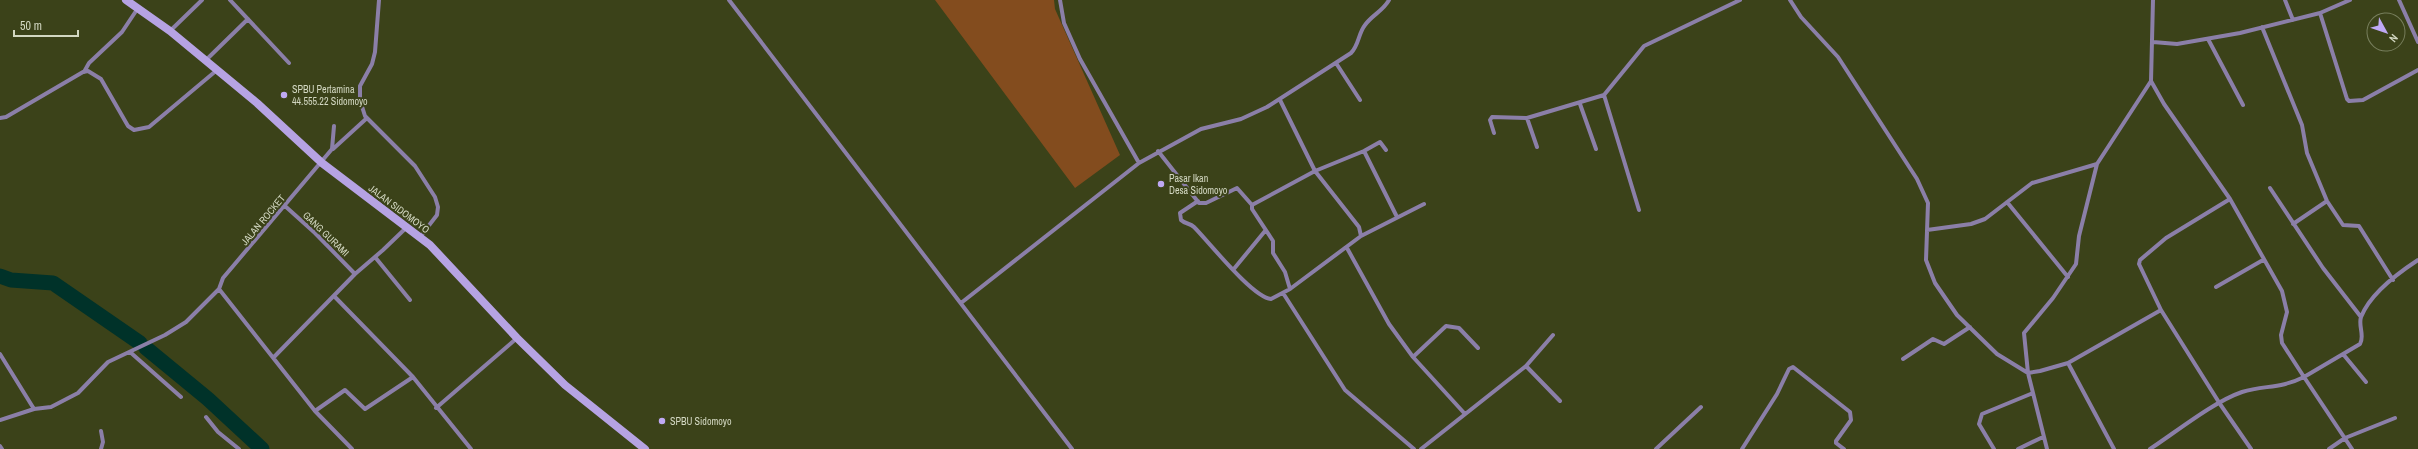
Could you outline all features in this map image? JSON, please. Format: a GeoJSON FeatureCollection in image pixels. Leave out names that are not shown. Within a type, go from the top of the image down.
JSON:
{"type":"FeatureCollection","features":[{"type":"Feature","properties":{"kind":"main road","name":"JALAN SIDOMOYO"},"geometry":{"type":"LineString","coordinates":[[126,0],[170,31],[257,103],[321,161],[420,237],[517,338],[565,385],[645,449]]}},
{"type":"Feature","properties":{"kind":"street"},"geometry":{"type":"LineString","coordinates":[[170,31],[202,0]]}},
{"type":"Feature","properties":{"kind":"street"},"geometry":{"type":"LineString","coordinates":[[230,0],[289,63]]}},
{"type":"Feature","properties":{"kind":"street"},"geometry":{"type":"LineString","coordinates":[[379,0],[376,52],[372,64],[360,86],[360,100],[367,118],[415,166],[435,197],[438,207],[436,215],[420,237]]}},
{"type":"Feature","properties":{"kind":"street"},"geometry":{"type":"LineString","coordinates":[[729,0],[1072,449]]}},
{"type":"Feature","properties":{"kind":"street"},"geometry":{"type":"LineString","coordinates":[[1060,0],[1064,23],[1080,59],[1139,163]]}},
{"type":"Feature","properties":{"kind":"street"},"geometry":{"type":"LineString","coordinates":[[961,303],[1139,163],[1158,151],[1201,129],[1241,119],[1280,100],[1336,63],[1354,50],[1366,24],[1386,7],[1390,0]]}},
{"type":"Feature","properties":{"kind":"street"},"geometry":{"type":"LineString","coordinates":[[1494,133],[1490,120],[1492,117],[1526,118],[1580,104],[1604,95],[1644,46],[1740,0]]}},
{"type":"Feature","properties":{"kind":"street"},"geometry":{"type":"LineString","coordinates":[[1790,0],[1801,18],[1838,57],[1917,179],[1928,203],[1926,260],[1935,283],[1952,310],[2006,361],[2028,373],[2068,363],[2161,310]]}},
{"type":"Feature","properties":{"kind":"street"},"geometry":{"type":"LineString","coordinates":[[2153,0],[2151,81],[2164,104],[2230,199],[2263,260],[2282,291],[2287,312],[2281,334],[2282,344],[2352,449]]}},
{"type":"Feature","properties":{"kind":"street"},"geometry":{"type":"LineString","coordinates":[[2285,0],[2293,20]]}},
{"type":"Feature","properties":{"kind":"street"},"geometry":{"type":"LineString","coordinates":[[2152,42],[2177,44],[2208,39],[2320,13],[2350,0]]}},
{"type":"Feature","properties":{"kind":"street"},"geometry":{"type":"LineString","coordinates":[[2399,0],[2418,42]]}},
{"type":"Feature","properties":{"kind":"street"},"geometry":{"type":"LineString","coordinates":[[84,72],[89,63],[122,32],[139,8]]}},
{"type":"Feature","properties":{"kind":"street"},"geometry":{"type":"LineString","coordinates":[[2320,13],[2347,99],[2349,101],[2363,100],[2418,70]]}},
{"type":"Feature","properties":{"kind":"street"},"geometry":{"type":"LineString","coordinates":[[206,61],[248,20]]}},
{"type":"Feature","properties":{"kind":"street"},"geometry":{"type":"LineString","coordinates":[[2262,27],[2302,125],[2307,153],[2327,201],[2343,225],[2359,226],[2393,280]]}},
{"type":"Feature","properties":{"kind":"street"},"geometry":{"type":"LineString","coordinates":[[2208,39],[2243,105]]}},
{"type":"Feature","properties":{"kind":"street"},"geometry":{"type":"LineString","coordinates":[[1336,63],[1360,100]]}},
{"type":"Feature","properties":{"kind":"street"},"geometry":{"type":"LineString","coordinates":[[0,118],[6,117],[88,71],[101,79],[128,126],[139,130],[150,128],[217,70]]}},
{"type":"Feature","properties":{"kind":"street"},"geometry":{"type":"LineString","coordinates":[[2047,449],[2028,373],[2024,333],[2068,276],[2076,262],[2079,236],[2097,164],[2151,81]]}},
{"type":"Feature","properties":{"kind":"street"},"geometry":{"type":"LineString","coordinates":[[1604,95],[1639,210]]}},
{"type":"Feature","properties":{"kind":"street"},"geometry":{"type":"LineString","coordinates":[[1280,100],[1315,171],[1359,227],[1361,236]]}},
{"type":"Feature","properties":{"kind":"street"},"geometry":{"type":"LineString","coordinates":[[1580,104],[1596,149]]}},
{"type":"Feature","properties":{"kind":"street","name":"JALAN ROCKET"},"geometry":{"type":"LineString","coordinates":[[0,420],[34,409],[51,407],[78,392],[108,362],[177,329],[201,310],[219,289],[223,278],[285,206],[321,161],[332,149],[367,118]]}},
{"type":"Feature","properties":{"kind":"street"},"geometry":{"type":"LineString","coordinates":[[1526,118],[1536,147]]}},
{"type":"Feature","properties":{"kind":"street"},"geometry":{"type":"LineString","coordinates":[[332,149],[334,126]]}},
{"type":"Feature","properties":{"kind":"street"},"geometry":{"type":"LineString","coordinates":[[1252,205],[1315,171],[1364,152],[1380,142],[1386,150]]}},
{"type":"Feature","properties":{"kind":"street"},"geometry":{"type":"LineString","coordinates":[[1158,151],[1198,201],[1206,203],[1237,188],[1252,205],[1252,209],[1265,231],[1273,241],[1273,253],[1285,272],[1290,289]]}},
{"type":"Feature","properties":{"kind":"street"},"geometry":{"type":"LineString","coordinates":[[1364,152],[1398,217]]}},
{"type":"Feature","properties":{"kind":"street"},"geometry":{"type":"LineString","coordinates":[[1927,230],[1971,224],[1986,219],[2036,181],[2097,164]]}},
{"type":"Feature","properties":{"kind":"street"},"geometry":{"type":"LineString","coordinates":[[2270,188],[2323,268],[2361,317]]}},
{"type":"Feature","properties":{"kind":"street"},"geometry":{"type":"LineString","coordinates":[[2230,199],[2166,238],[2140,260],[2140,267],[2161,310],[2220,404],[2251,449]]}},
{"type":"Feature","properties":{"kind":"street"},"geometry":{"type":"LineString","coordinates":[[1198,201],[1180,213],[1179,218],[1184,223],[1194,227],[1233,270],[1266,299],[1271,300],[1290,289],[1347,248],[1361,236],[1424,204]]}},
{"type":"Feature","properties":{"kind":"street"},"geometry":{"type":"LineString","coordinates":[[2293,224],[2327,201]]}},
{"type":"Feature","properties":{"kind":"street"},"geometry":{"type":"LineString","coordinates":[[2007,202],[2068,276]]}},
{"type":"Feature","properties":{"kind":"street","name":"GANG GURAMI"},"geometry":{"type":"LineString","coordinates":[[285,206],[315,233],[355,274]]}},
{"type":"Feature","properties":{"kind":"street"},"geometry":{"type":"LineString","coordinates":[[274,357],[355,274],[407,227]]}},
{"type":"Feature","properties":{"kind":"street"},"geometry":{"type":"LineString","coordinates":[[1233,270],[1265,231]]}},
{"type":"Feature","properties":{"kind":"street"},"geometry":{"type":"LineString","coordinates":[[1347,248],[1385,318],[1413,357],[1465,414]]}},
{"type":"Feature","properties":{"kind":"street"},"geometry":{"type":"LineString","coordinates":[[375,257],[410,300]]}},
{"type":"Feature","properties":{"kind":"street"},"geometry":{"type":"LineString","coordinates":[[2216,287],[2263,260]]}},
{"type":"Feature","properties":{"kind":"street"},"geometry":{"type":"LineString","coordinates":[[2150,449],[2220,404],[2242,392],[2280,386],[2304,376],[2344,354],[2361,342],[2361,317],[2368,306],[2393,280],[2418,260]]}},
{"type":"Feature","properties":{"kind":"street"},"geometry":{"type":"LineString","coordinates":[[219,289],[315,411],[352,449]]}},
{"type":"Feature","properties":{"kind":"street"},"geometry":{"type":"LineString","coordinates":[[1283,293],[1346,390],[1414,449]]}},
{"type":"Feature","properties":{"kind":"street"},"geometry":{"type":"LineString","coordinates":[[334,296],[413,377],[436,408],[471,449]]}},
{"type":"Feature","properties":{"kind":"street"},"geometry":{"type":"LineString","coordinates":[[1413,357],[1446,326],[1459,328],[1478,348]]}},
{"type":"Feature","properties":{"kind":"street"},"geometry":{"type":"LineString","coordinates":[[1903,359],[1933,339],[1944,344],[1970,326]]}},
{"type":"Feature","properties":{"kind":"street"},"geometry":{"type":"LineString","coordinates":[[1421,449],[1526,366],[1553,335]]}},
{"type":"Feature","properties":{"kind":"street"},"geometry":{"type":"LineString","coordinates":[[436,408],[517,338]]}},
{"type":"Feature","properties":{"kind":"street"},"geometry":{"type":"LineString","coordinates":[[130,352],[182,397]]}},
{"type":"Feature","properties":{"kind":"street"},"geometry":{"type":"LineString","coordinates":[[0,354],[34,409]]}},
{"type":"Feature","properties":{"kind":"street"},"geometry":{"type":"LineString","coordinates":[[2344,354],[2366,382]]}},
{"type":"Feature","properties":{"kind":"street"},"geometry":{"type":"LineString","coordinates":[[2068,363],[2114,449]]}},
{"type":"Feature","properties":{"kind":"street"},"geometry":{"type":"LineString","coordinates":[[1526,366],[1560,400]]}},
{"type":"Feature","properties":{"kind":"street"},"geometry":{"type":"LineString","coordinates":[[1742,449],[1777,394],[1789,369],[1793,367],[1850,412],[1851,420],[1836,441],[1836,443],[1844,449]]}},
{"type":"Feature","properties":{"kind":"street"},"geometry":{"type":"LineString","coordinates":[[315,411],[345,390],[348,390],[362,409],[365,409],[413,377]]}},
{"type":"Feature","properties":{"kind":"street"},"geometry":{"type":"LineString","coordinates":[[1994,449],[1979,424],[1982,414],[2033,393]]}},
{"type":"Feature","properties":{"kind":"street"},"geometry":{"type":"LineString","coordinates":[[1656,449],[1701,407]]}},
{"type":"Feature","properties":{"kind":"street"},"geometry":{"type":"LineString","coordinates":[[206,417],[218,432],[239,449]]}},
{"type":"Feature","properties":{"kind":"street"},"geometry":{"type":"LineString","coordinates":[[2329,449],[2345,438],[2395,418]]}},
{"type":"Feature","properties":{"kind":"street"},"geometry":{"type":"LineString","coordinates":[[102,431],[102,449]]}},
{"type":"Feature","properties":{"kind":"street"},"geometry":{"type":"LineString","coordinates":[[2018,449],[2043,437]]}},
{"type":"Feature","properties":{"kind":"shaded area"},"geometry":{"type":"Polygon","coordinates":[[[935,0],[1054,0],[1055,9],[1120,155],[1075,188],[935,0]]]}},
{"type":"Feature","properties":{"kind":"waterway"},"geometry":{"type":"LineString","coordinates":[[0,276],[11,280],[53,283],[140,343]]}},
{"type":"Feature","properties":{"kind":"waterway"},"geometry":{"type":"LineString","coordinates":[[146,348],[208,399],[262,449]]}},
{"type":"Feature","properties":{"kind":"place","name":"SPBU Pertamina 44.555.22 Sidomoyo"},"geometry":{"type":"Point","coordinates":[284,95]}},
{"type":"Feature","properties":{"kind":"place","name":"Pasar Ikan Desa Sidomoyo"},"geometry":{"type":"Point","coordinates":[1161,184]}},
{"type":"Feature","properties":{"kind":"place","name":"SPBU Sidomoyo"},"geometry":{"type":"Point","coordinates":[662,421]}}]}
